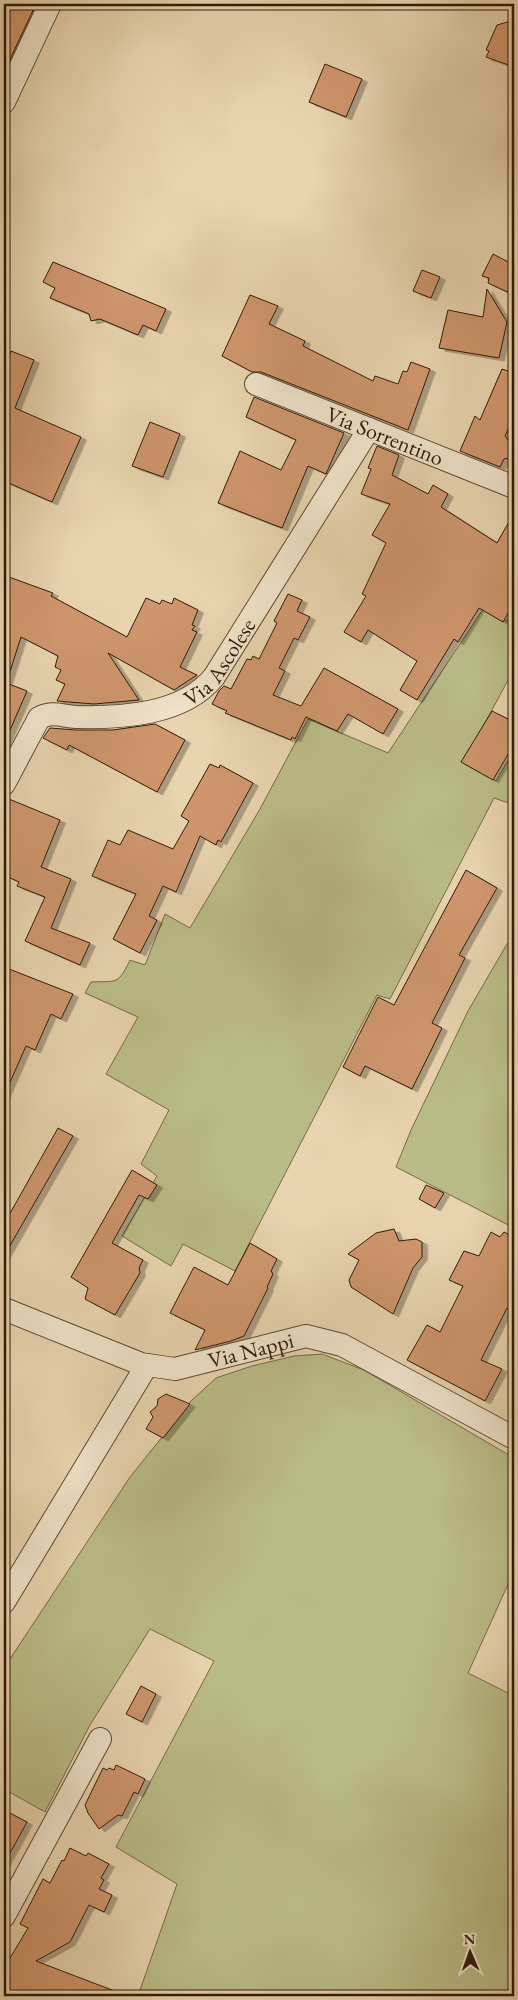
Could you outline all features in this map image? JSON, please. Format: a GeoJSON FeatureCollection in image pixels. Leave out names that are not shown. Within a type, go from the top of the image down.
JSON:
{"type":"FeatureCollection","features":[{"type":"Feature","properties":{"kind":"street"},"geometry":{"type":"LineString","coordinates":[[6,90],[50,4]]}},
{"type":"Feature","properties":{"kind":"street","name":"Via Sorrentino"},"geometry":{"type":"LineString","coordinates":[[256,384],[514,487]]}},
{"type":"Feature","properties":{"kind":"street","name":"Via Ascolese"},"geometry":{"type":"LineString","coordinates":[[4,784],[39,718],[48,713],[67,716],[100,717],[141,715],[190,698],[204,689],[220,669],[369,429]]}},
{"type":"Feature","properties":{"kind":"street","name":"Via Nappi"},"geometry":{"type":"LineString","coordinates":[[4,1309],[147,1365],[175,1369],[306,1336],[342,1345],[514,1438]]}},
{"type":"Feature","properties":{"kind":"street"},"geometry":{"type":"LineString","coordinates":[[4,1602],[147,1365]]}},
{"type":"Feature","properties":{"kind":"street"},"geometry":{"type":"LineString","coordinates":[[4,1916],[100,1739]]}},
{"type":"Feature","properties":{"kind":"green space"},"geometry":{"type":"Polygon","coordinates":[[[514,608],[514,669],[464,762],[496,781],[514,750],[514,805],[494,798],[390,999],[377,995],[235,1271],[183,1244],[171,1266],[122,1236],[157,1176],[141,1164],[169,1110],[106,1074],[138,1017],[85,993],[91,982],[112,981],[119,978],[130,960],[145,965],[165,914],[190,928],[260,809],[308,719],[388,753],[483,609],[507,621],[514,608]]]}},
{"type":"Feature","properties":{"kind":"green space"},"geometry":{"type":"Polygon","coordinates":[[[514,932],[514,1228],[396,1167],[411,1130],[468,1011],[514,932]]]}},
{"type":"Feature","properties":{"kind":"green space"},"geometry":{"type":"Polygon","coordinates":[[[322,1354],[364,1370],[514,1458],[514,1571],[468,1673],[512,1695],[514,1692],[514,1996],[485,1996],[478,1993],[476,1996],[138,1996],[177,1884],[116,1847],[214,1661],[150,1629],[90,1725],[45,1812],[4,1789],[4,1668],[130,1477],[191,1401],[216,1378],[252,1366],[294,1356],[322,1354]]]}},
{"type":"Feature","properties":{"kind":"building"},"geometry":{"type":"Polygon","coordinates":[[[4,4],[36,4],[4,72],[4,4]]]}},
{"type":"Feature","properties":{"kind":"building"},"geometry":{"type":"Polygon","coordinates":[[[514,20],[514,67],[486,57],[489,51],[486,50],[497,25],[514,20]]]}},
{"type":"Feature","properties":{"kind":"building"},"geometry":{"type":"Polygon","coordinates":[[[325,64],[362,79],[346,117],[309,102],[325,64]]]}},
{"type":"Feature","properties":{"kind":"building"},"geometry":{"type":"Polygon","coordinates":[[[493,254],[514,265],[514,295],[488,283],[489,278],[482,276],[493,254]]]}},
{"type":"Feature","properties":{"kind":"building"},"geometry":{"type":"Polygon","coordinates":[[[53,262],[166,309],[156,331],[143,325],[138,335],[100,319],[91,321],[89,314],[50,298],[55,288],[43,282],[53,262]]]}},
{"type":"Feature","properties":{"kind":"building"},"geometry":{"type":"Polygon","coordinates":[[[422,270],[440,277],[431,298],[413,291],[422,270]]]}},
{"type":"Feature","properties":{"kind":"building"},"geometry":{"type":"Polygon","coordinates":[[[487,289],[507,322],[499,358],[439,348],[448,310],[483,317],[487,289]]]}},
{"type":"Feature","properties":{"kind":"building"},"geometry":{"type":"Polygon","coordinates":[[[250,295],[278,306],[269,324],[305,341],[303,346],[373,381],[375,376],[398,384],[403,371],[407,372],[411,362],[430,369],[408,430],[261,372],[252,372],[222,356],[250,295]]]}},
{"type":"Feature","properties":{"kind":"building"},"geometry":{"type":"Polygon","coordinates":[[[11,351],[34,360],[15,408],[81,437],[52,502],[4,481],[4,370],[11,351]]]}},
{"type":"Feature","properties":{"kind":"building"},"geometry":{"type":"Polygon","coordinates":[[[502,369],[514,373],[514,417],[505,436],[514,448],[514,457],[504,459],[500,467],[460,451],[475,416],[480,420],[502,369]]]}},
{"type":"Feature","properties":{"kind":"building"},"geometry":{"type":"Polygon","coordinates":[[[254,397],[344,433],[326,474],[308,466],[282,528],[218,503],[240,451],[281,470],[296,440],[246,417],[254,397]]]}},
{"type":"Feature","properties":{"kind":"building"},"geometry":{"type":"Polygon","coordinates":[[[150,422],[180,434],[163,477],[132,466],[150,422]]]}},
{"type":"Feature","properties":{"kind":"building"},"geometry":{"type":"Polygon","coordinates":[[[377,446],[399,455],[392,475],[428,494],[433,485],[448,494],[441,507],[497,543],[514,513],[514,603],[503,622],[479,608],[458,642],[454,639],[417,700],[400,690],[417,661],[368,630],[361,642],[344,632],[366,596],[362,594],[386,543],[372,535],[390,504],[361,494],[371,469],[368,468],[377,446]]]}},
{"type":"Feature","properties":{"kind":"building"},"geometry":{"type":"Polygon","coordinates":[[[9,577],[53,593],[51,596],[127,637],[146,598],[160,604],[162,600],[172,604],[174,598],[198,610],[192,625],[195,626],[192,630],[197,632],[180,667],[197,675],[174,690],[108,653],[139,700],[94,704],[57,701],[65,684],[56,680],[61,670],[55,667],[58,656],[21,637],[7,681],[4,680],[4,590],[9,577]]]}},
{"type":"Feature","properties":{"kind":"building"},"geometry":{"type":"Polygon","coordinates":[[[288,594],[302,600],[297,611],[310,617],[298,640],[294,638],[279,668],[285,671],[273,695],[301,706],[324,668],[398,709],[383,734],[348,714],[337,731],[306,717],[295,739],[292,737],[291,740],[225,713],[227,711],[212,704],[224,686],[231,689],[247,659],[251,660],[253,656],[259,659],[277,623],[274,621],[288,594]]]}},
{"type":"Feature","properties":{"kind":"building"},"geometry":{"type":"Polygon","coordinates":[[[4,682],[27,691],[4,744],[4,682]]]}},
{"type":"Feature","properties":{"kind":"building"},"geometry":{"type":"Polygon","coordinates":[[[492,711],[514,722],[514,744],[493,780],[461,762],[492,711]]]}},
{"type":"Feature","properties":{"kind":"building"},"geometry":{"type":"Polygon","coordinates":[[[155,724],[185,740],[157,792],[69,745],[67,750],[43,738],[50,728],[113,730],[155,724]]]}},
{"type":"Feature","properties":{"kind":"building"},"geometry":{"type":"Polygon","coordinates":[[[210,764],[219,768],[220,765],[253,783],[221,842],[218,840],[216,845],[200,836],[176,892],[163,886],[149,916],[157,920],[140,953],[113,939],[136,894],[92,876],[108,840],[120,845],[128,830],[173,849],[189,821],[181,816],[210,764]]]}},
{"type":"Feature","properties":{"kind":"building"},"geometry":{"type":"Polygon","coordinates":[[[4,797],[60,820],[41,867],[71,879],[51,928],[90,943],[80,965],[25,941],[45,897],[17,886],[19,882],[4,875],[4,797]]]}},
{"type":"Feature","properties":{"kind":"building"},"geometry":{"type":"Polygon","coordinates":[[[466,870],[497,888],[459,955],[465,958],[432,1023],[442,1028],[412,1089],[365,1066],[360,1076],[343,1067],[378,997],[394,1005],[466,870]]]}},
{"type":"Feature","properties":{"kind":"building"},"geometry":{"type":"Polygon","coordinates":[[[4,967],[73,994],[61,1019],[51,1014],[35,1050],[26,1046],[4,1096],[4,967]]]}},
{"type":"Feature","properties":{"kind":"building"},"geometry":{"type":"Polygon","coordinates":[[[58,1128],[73,1136],[4,1256],[4,1224],[58,1128]]]}},
{"type":"Feature","properties":{"kind":"building"},"geometry":{"type":"Polygon","coordinates":[[[132,1170],[157,1185],[148,1199],[139,1195],[112,1243],[143,1260],[139,1268],[140,1273],[115,1315],[85,1299],[88,1288],[71,1277],[132,1170]]]}},
{"type":"Feature","properties":{"kind":"building"},"geometry":{"type":"Polygon","coordinates":[[[426,1185],[444,1193],[435,1208],[419,1199],[426,1185]]]}},
{"type":"Feature","properties":{"kind":"building"},"geometry":{"type":"Polygon","coordinates":[[[394,1229],[399,1241],[416,1239],[422,1242],[422,1257],[413,1268],[393,1314],[351,1287],[349,1280],[359,1260],[348,1254],[376,1233],[394,1229]]]}},
{"type":"Feature","properties":{"kind":"building"},"geometry":{"type":"Polygon","coordinates":[[[491,1232],[500,1237],[504,1232],[514,1237],[514,1312],[507,1308],[481,1360],[502,1369],[485,1401],[407,1360],[427,1325],[440,1332],[463,1286],[449,1280],[464,1251],[479,1256],[491,1232]]]}},
{"type":"Feature","properties":{"kind":"building"},"geometry":{"type":"Polygon","coordinates":[[[250,1243],[277,1259],[271,1271],[273,1274],[268,1288],[244,1336],[195,1350],[205,1330],[170,1313],[194,1267],[228,1285],[250,1243]]]}},
{"type":"Feature","properties":{"kind":"building"},"geometry":{"type":"Polygon","coordinates":[[[166,1394],[190,1404],[163,1438],[146,1429],[153,1417],[150,1412],[157,1406],[158,1399],[166,1394]]]}},
{"type":"Feature","properties":{"kind":"building"},"geometry":{"type":"Polygon","coordinates":[[[141,1686],[156,1694],[142,1722],[126,1714],[141,1686]]]}},
{"type":"Feature","properties":{"kind":"building"},"geometry":{"type":"Polygon","coordinates":[[[116,1765],[145,1779],[138,1794],[134,1792],[122,1816],[118,1815],[99,1829],[85,1805],[103,1768],[114,1770],[116,1765]]]}},
{"type":"Feature","properties":{"kind":"building"},"geometry":{"type":"Polygon","coordinates":[[[4,1810],[27,1822],[4,1864],[4,1810]]]}},
{"type":"Feature","properties":{"kind":"building"},"geometry":{"type":"Polygon","coordinates":[[[70,1848],[86,1856],[88,1853],[109,1864],[101,1878],[104,1880],[99,1889],[112,1895],[104,1912],[89,1905],[70,1942],[36,1961],[125,1995],[4,1996],[4,1968],[28,1928],[20,1924],[43,1879],[50,1883],[70,1848]]]}}]}
